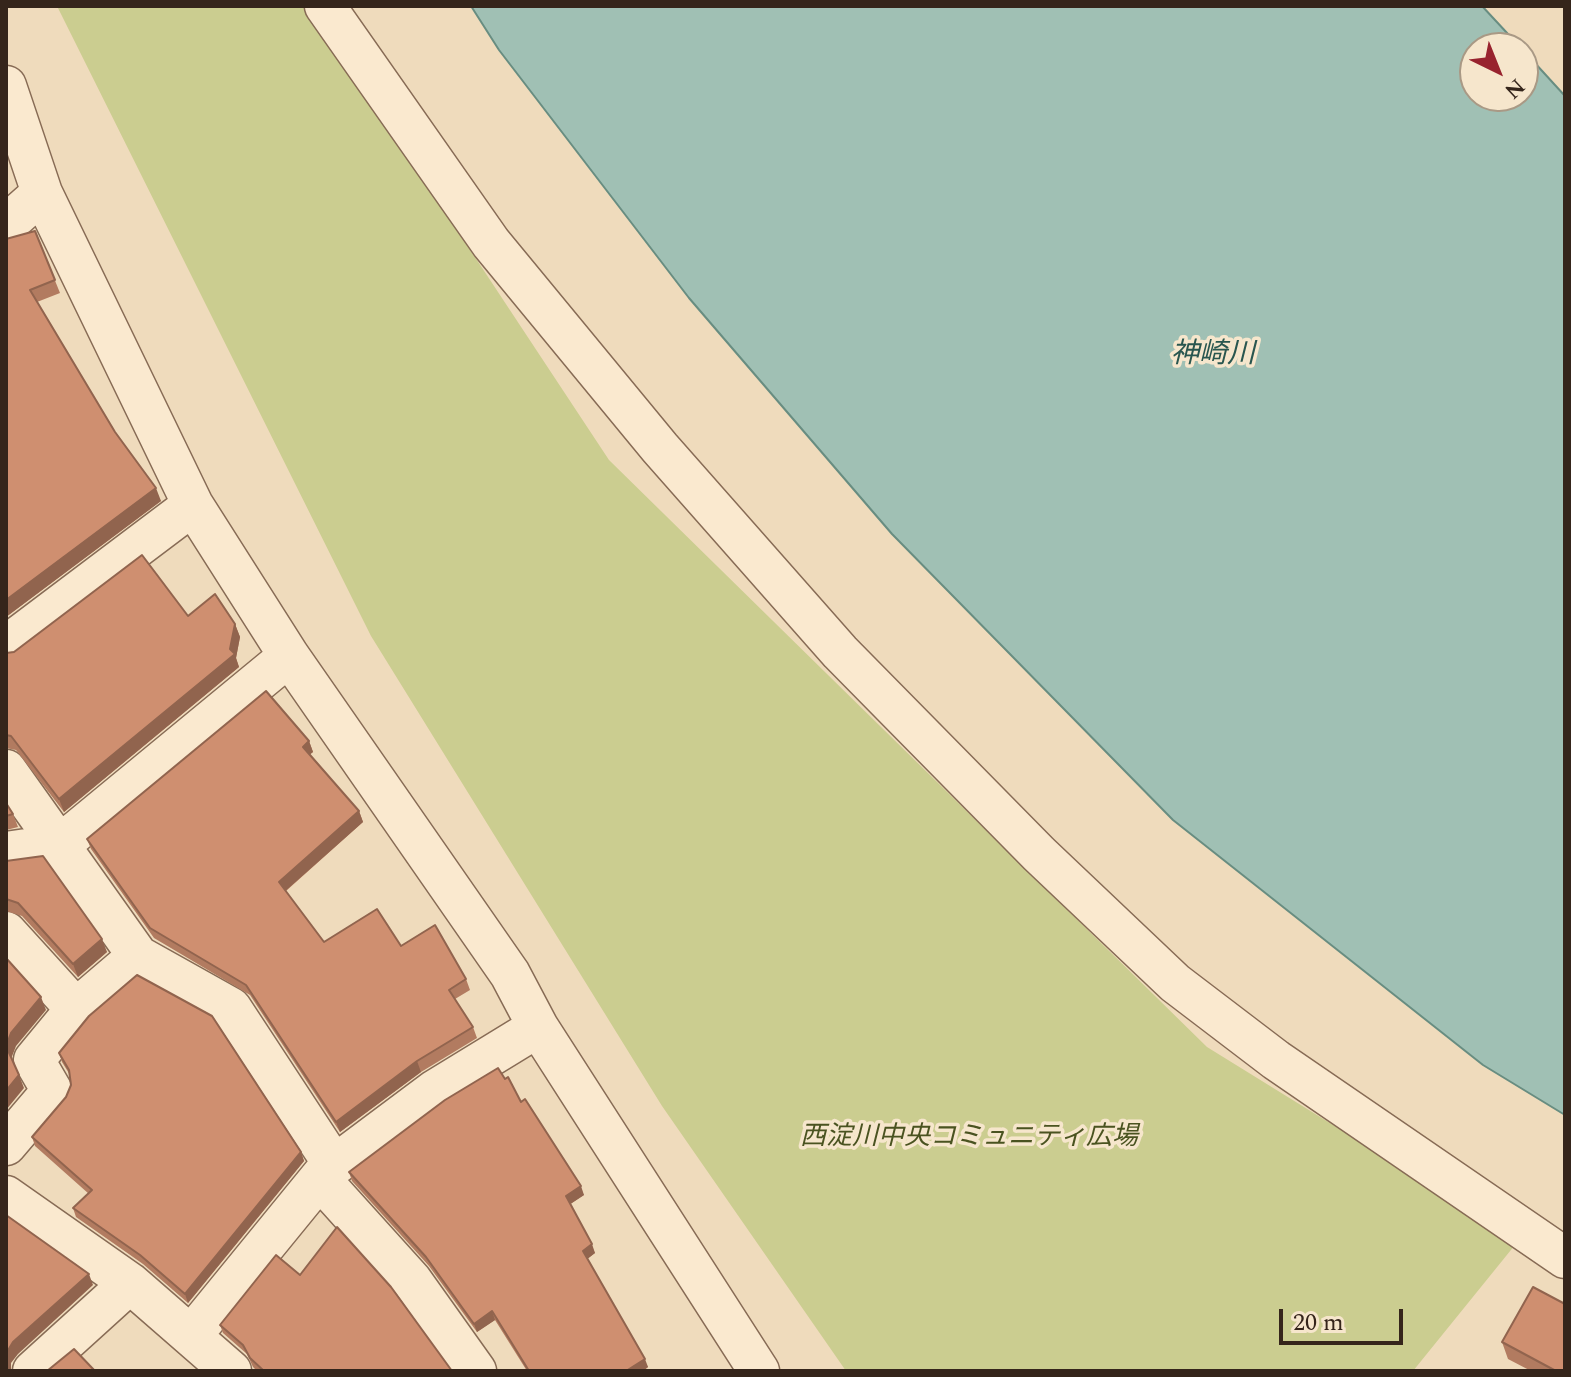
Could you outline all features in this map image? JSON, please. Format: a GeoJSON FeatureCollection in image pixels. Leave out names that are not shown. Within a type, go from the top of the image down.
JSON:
{"type":"FeatureCollection","features":[{"type":"Feature","properties":{"kind":"street"},"geometry":{"type":"LineString","coordinates":[[325,6],[491,243],[840,652],[961,775],[1175,983],[1276,1060],[1565,1258]]}},
{"type":"Feature","properties":{"kind":"street"},"geometry":{"type":"LineString","coordinates":[[6,86],[42,193],[193,505],[289,656],[510,974],[538,1027],[759,1371]]}},
{"type":"Feature","properties":{"kind":"street"},"geometry":{"type":"LineString","coordinates":[[6,225],[42,193]]}},
{"type":"Feature","properties":{"kind":"street"},"geometry":{"type":"LineString","coordinates":[[6,646],[193,505]]}},
{"type":"Feature","properties":{"kind":"street"},"geometry":{"type":"LineString","coordinates":[[6,852],[61,844],[289,656]]}},
{"type":"Feature","properties":{"kind":"street"},"geometry":{"type":"LineString","coordinates":[[6,770],[138,956],[231,1008],[327,1172],[412,1281],[476,1371]]}},
{"type":"Feature","properties":{"kind":"street"},"geometry":{"type":"LineString","coordinates":[[6,932],[76,1009]]}},
{"type":"Feature","properties":{"kind":"street"},"geometry":{"type":"LineString","coordinates":[[6,1145],[52,1091],[34,1060],[76,1009],[138,956]]}},
{"type":"Feature","properties":{"kind":"street"},"geometry":{"type":"LineString","coordinates":[[191,1336],[327,1172],[435,1090],[538,1027]]}},
{"type":"Feature","properties":{"kind":"street"},"geometry":{"type":"LineString","coordinates":[[6,1196],[130,1283],[231,1371]]}},
{"type":"Feature","properties":{"kind":"street"},"geometry":{"type":"LineString","coordinates":[[33,1371],[130,1283]]}},
{"type":"Feature","properties":{"kind":"green space","name":"西淀川中央コミュニティ広場"},"geometry":{"type":"Polygon","coordinates":[[[57,6],[309,6],[609,460],[1207,1047],[1519,1240],[1413,1371],[846,1371],[662,1106],[371,636],[57,6]]]}},
{"type":"Feature","properties":{"kind":"water","name":"神崎川"},"geometry":{"type":"Polygon","coordinates":[[[471,6],[1482,6],[1506,32],[1459,32],[1459,112],[1539,112],[1539,68],[1565,96],[1565,1115],[1483,1065],[1173,820],[892,534],[689,298],[499,50],[471,6]]]}},
{"type":"Feature","properties":{"kind":"building"},"geometry":{"type":"Polygon","coordinates":[[[35,231],[55,280],[30,290],[115,432],[156,488],[6,600],[6,239],[35,231]]]}},
{"type":"Feature","properties":{"kind":"building"},"geometry":{"type":"Polygon","coordinates":[[[142,555],[188,616],[215,594],[235,624],[230,649],[235,654],[59,799],[11,736],[6,735],[6,653],[14,652],[142,555]]]}},
{"type":"Feature","properties":{"kind":"building"},"geometry":{"type":"Polygon","coordinates":[[[266,691],[309,741],[303,747],[359,811],[279,882],[324,942],[377,909],[401,946],[435,925],[466,979],[449,990],[473,1027],[417,1061],[336,1122],[246,985],[150,928],[87,839],[266,691]]]}},
{"type":"Feature","properties":{"kind":"building"},"geometry":{"type":"Polygon","coordinates":[[[6,803],[13,814],[6,816],[6,803]]]}},
{"type":"Feature","properties":{"kind":"building"},"geometry":{"type":"Polygon","coordinates":[[[43,856],[102,939],[73,964],[18,903],[6,899],[6,861],[43,856]]]}},
{"type":"Feature","properties":{"kind":"building"},"geometry":{"type":"Polygon","coordinates":[[[6,958],[41,997],[11,1033],[6,1046],[6,958]]]}},
{"type":"Feature","properties":{"kind":"building"},"geometry":{"type":"Polygon","coordinates":[[[137,975],[212,1016],[301,1152],[185,1294],[140,1255],[73,1208],[92,1190],[32,1137],[66,1097],[71,1085],[69,1070],[59,1053],[89,1016],[137,975]]]}},
{"type":"Feature","properties":{"kind":"building"},"geometry":{"type":"Polygon","coordinates":[[[6,1046],[19,1075],[6,1091],[6,1046]]]}},
{"type":"Feature","properties":{"kind":"building"},"geometry":{"type":"Polygon","coordinates":[[[498,1068],[505,1079],[508,1077],[521,1102],[525,1099],[581,1186],[566,1196],[592,1244],[583,1251],[645,1359],[626,1371],[529,1371],[492,1311],[474,1324],[426,1257],[349,1172],[445,1100],[498,1068]]]}},
{"type":"Feature","properties":{"kind":"building"},"geometry":{"type":"Polygon","coordinates":[[[6,1215],[89,1274],[13,1342],[7,1352],[6,1363],[6,1215]]]}},
{"type":"Feature","properties":{"kind":"building"},"geometry":{"type":"Polygon","coordinates":[[[337,1227],[391,1287],[452,1371],[264,1371],[250,1358],[243,1345],[220,1325],[276,1255],[300,1275],[337,1227]]]}},
{"type":"Feature","properties":{"kind":"building"},"geometry":{"type":"Polygon","coordinates":[[[1533,1287],[1565,1304],[1565,1371],[1556,1371],[1502,1342],[1533,1287]]]}},
{"type":"Feature","properties":{"kind":"building"},"geometry":{"type":"Polygon","coordinates":[[[74,1349],[95,1371],[47,1371],[74,1349]]]}}]}
